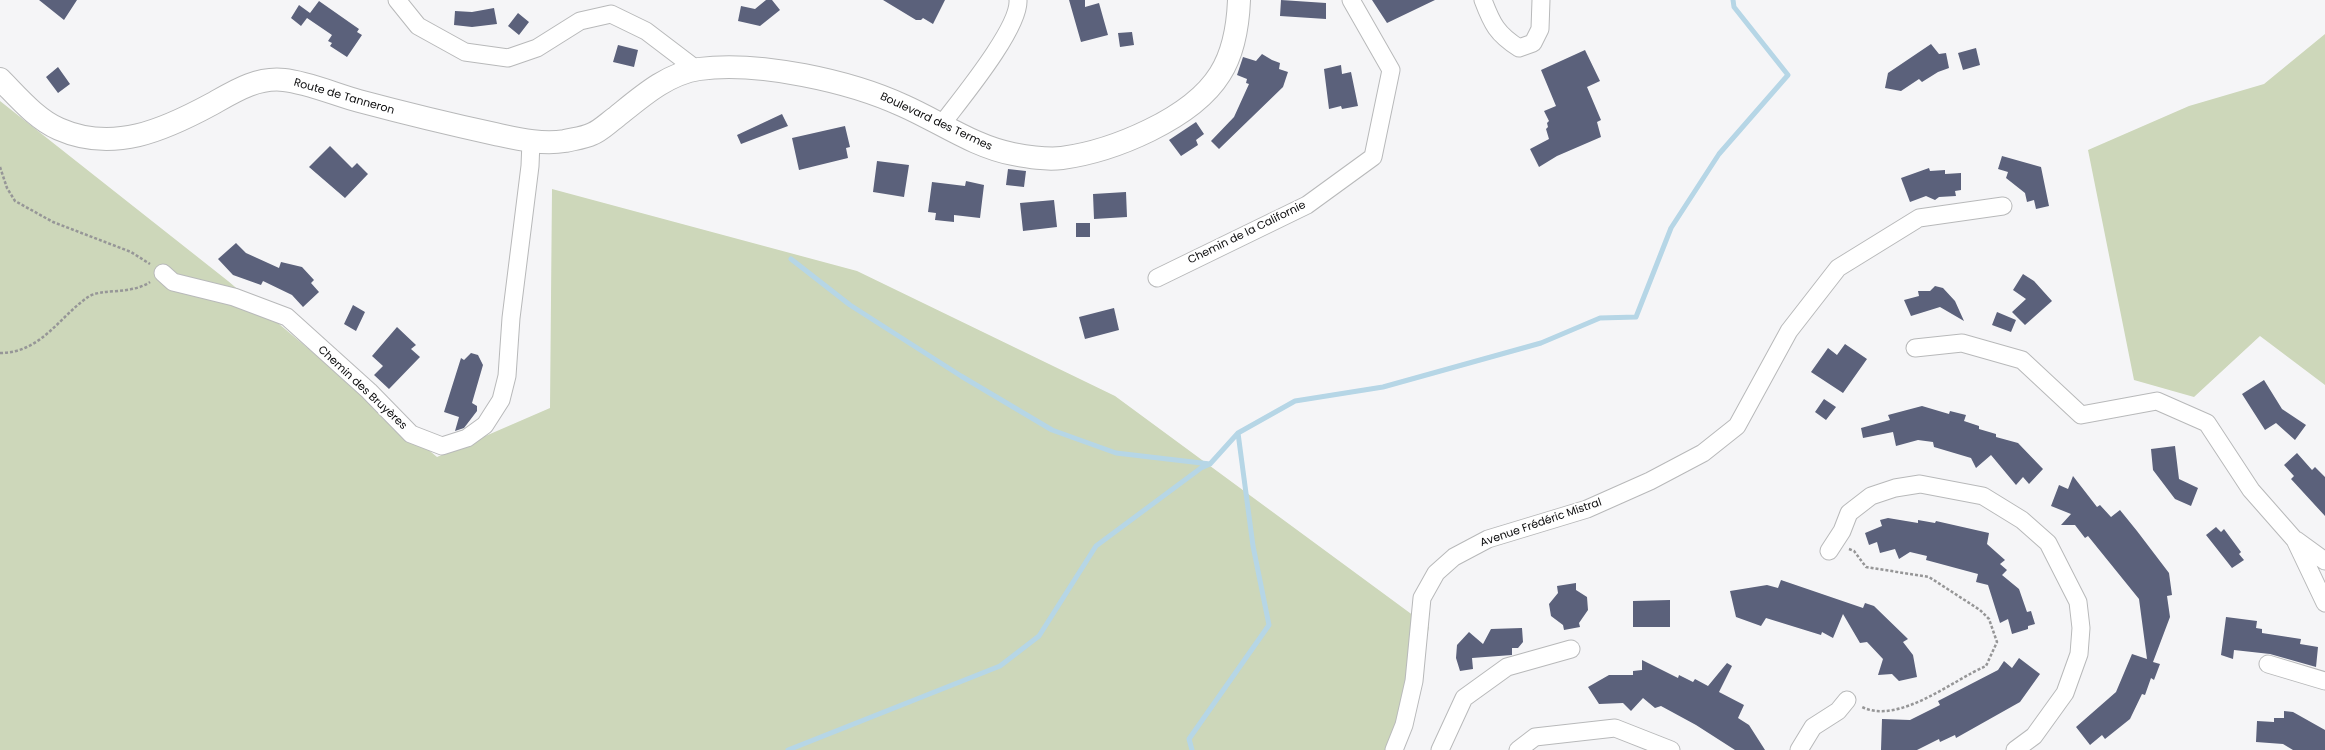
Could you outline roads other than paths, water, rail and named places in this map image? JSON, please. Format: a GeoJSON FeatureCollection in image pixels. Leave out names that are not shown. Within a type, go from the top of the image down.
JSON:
{"type":"FeatureCollection","features":[{"type":"Feature","properties":{"kind":"street"},"geometry":{"type":"LineString","coordinates":[[397,0],[418,26],[465,52],[508,58],[537,48],[580,21],[611,14],[646,31],[696,69]]}},
{"type":"Feature","properties":{"kind":"street"},"geometry":{"type":"LineString","coordinates":[[942,124],[989,60],[1011,25],[1018,0]]}},
{"type":"Feature","properties":{"kind":"street","name":"Boulevard des Termes"},"geometry":{"type":"LineString","coordinates":[[696,69],[735,67],[793,74],[858,87],[902,104],[982,144],[1009,154],[1037,158],[1060,158],[1083,154],[1131,138],[1176,116],[1203,94],[1219,76],[1228,60],[1238,25],[1239,0]]}},
{"type":"Feature","properties":{"kind":"street","name":"Chemin de la Californie"},"geometry":{"type":"LineString","coordinates":[[1157,278],[1307,205],[1372,157],[1391,70],[1351,0]]}},
{"type":"Feature","properties":{"kind":"street"},"geometry":{"type":"LineString","coordinates":[[1483,0],[1489,16],[1502,37],[1519,48],[1533,43],[1540,29],[1542,0]]}},
{"type":"Feature","properties":{"kind":"street","name":"Route de Tanneron"},"geometry":{"type":"LineString","coordinates":[[0,79],[30,109],[57,128],[88,138],[123,140],[161,128],[210,105],[240,88],[257,82],[284,80],[412,116],[531,141],[561,142],[593,134],[668,79],[696,69]]}},
{"type":"Feature","properties":{"kind":"street","name":"Chemin des Bruyères"},"geometry":{"type":"LineString","coordinates":[[163,273],[173,282],[234,297],[287,317],[369,391],[411,434],[442,446],[467,438],[485,425],[500,400],[507,376],[511,318],[530,166],[531,141]]}},
{"type":"Feature","properties":{"kind":"street","name":"Avenue Frédéric Mistral"},"geometry":{"type":"LineString","coordinates":[[1394,750],[1404,725],[1414,681],[1422,598],[1436,573],[1454,558],[1488,539],[1587,509],[1650,481],[1703,453],[1737,426],[1789,331],[1838,268],[1919,218],[2003,206]]}},
{"type":"Feature","properties":{"kind":"street"},"geometry":{"type":"LineString","coordinates":[[1915,348],[1962,343],[2022,360],[2081,415],[2157,401],[2207,423],[2251,490],[2296,540],[2325,561]]}},
{"type":"Feature","properties":{"kind":"street"},"geometry":{"type":"LineString","coordinates":[[1831,548],[1842,531],[1850,513],[1871,496],[1894,488],[1920,484],[1983,496],[2022,520],[2048,544],[2078,602],[2081,628],[2079,654],[2065,693],[2034,736],[2015,750]]}},
{"type":"Feature","properties":{"kind":"street"},"geometry":{"type":"LineString","coordinates":[[2296,540],[2325,602]]}},
{"type":"Feature","properties":{"kind":"street"},"geometry":{"type":"LineString","coordinates":[[1440,750],[1464,698],[1507,667],[1571,649]]}},
{"type":"Feature","properties":{"kind":"street"},"geometry":{"type":"LineString","coordinates":[[2268,664],[2325,681]]}},
{"type":"Feature","properties":{"kind":"street"},"geometry":{"type":"LineString","coordinates":[[1799,750],[1813,727],[1838,711],[1848,700]]}},
{"type":"Feature","properties":{"kind":"street"},"geometry":{"type":"LineString","coordinates":[[1518,750],[1535,737],[1615,728],[1671,750]]}},
{"type":"Feature","properties":{"kind":"waterway"},"geometry":{"type":"LineString","coordinates":[[788,750],[1000,666],[1039,636],[1096,546],[1201,468],[1210,464],[1238,433],[1295,401],[1383,387],[1541,343],[1600,318],[1636,317],[1671,228],[1719,154],[1788,75],[1734,7],[1733,0]]}},
{"type":"Feature","properties":{"kind":"waterway"},"geometry":{"type":"LineString","coordinates":[[791,259],[850,305],[961,376],[1052,430],[1116,453],[1210,464]]}},
{"type":"Feature","properties":{"kind":"waterway"},"geometry":{"type":"LineString","coordinates":[[1192,750],[1189,739],[1269,625],[1253,546],[1238,433]]}}]}
